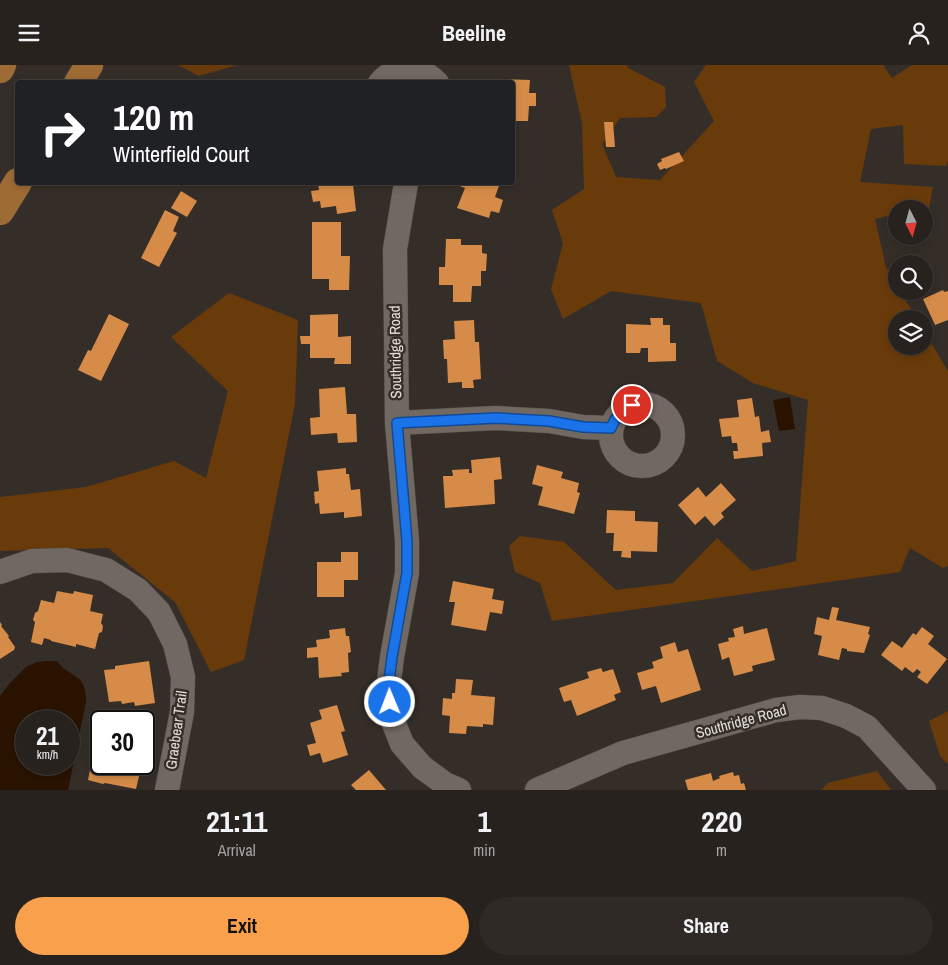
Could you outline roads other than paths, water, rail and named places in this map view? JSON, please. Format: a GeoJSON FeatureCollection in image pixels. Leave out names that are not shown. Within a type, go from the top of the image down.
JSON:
{"type":"FeatureCollection","features":[{"type":"Feature","properties":{"kind":"main road"},"geometry":{"type":"LineString","coordinates":[[0,69],[2,65]]}},
{"type":"Feature","properties":{"kind":"main road"},"geometry":{"type":"LineString","coordinates":[[80,80],[89,65]]}},
{"type":"Feature","properties":{"kind":"main road"},"geometry":{"type":"LineString","coordinates":[[0,211],[17,185]]}},
{"type":"Feature","properties":{"kind":"street"},"geometry":{"type":"LineString","coordinates":[[382,80],[388,73],[398,68],[409,66],[430,74],[435,80]]}},
{"type":"Feature","properties":{"kind":"street","name":"Southridge Road"},"geometry":{"type":"LineString","coordinates":[[406,185],[395,249],[397,423],[407,541],[407,573],[388,689],[391,716],[402,744],[422,767],[445,784],[458,790]]}},
{"type":"Feature","properties":{"kind":"street"},"geometry":{"type":"LineString","coordinates":[[397,423],[496,418],[549,421],[583,427],[611,428]]}},
{"type":"Feature","properties":{"kind":"street","name":"Graebear Trail"},"geometry":{"type":"LineString","coordinates":[[0,572],[32,561],[67,560],[106,570],[138,589],[159,612],[175,644],[183,677],[182,712],[167,790]]}},
{"type":"Feature","properties":{"kind":"street","name":"Southridge Road"},"geometry":{"type":"LineString","coordinates":[[537,790],[623,753],[776,710],[800,707],[822,708],[867,727],[924,790]]}}]}
